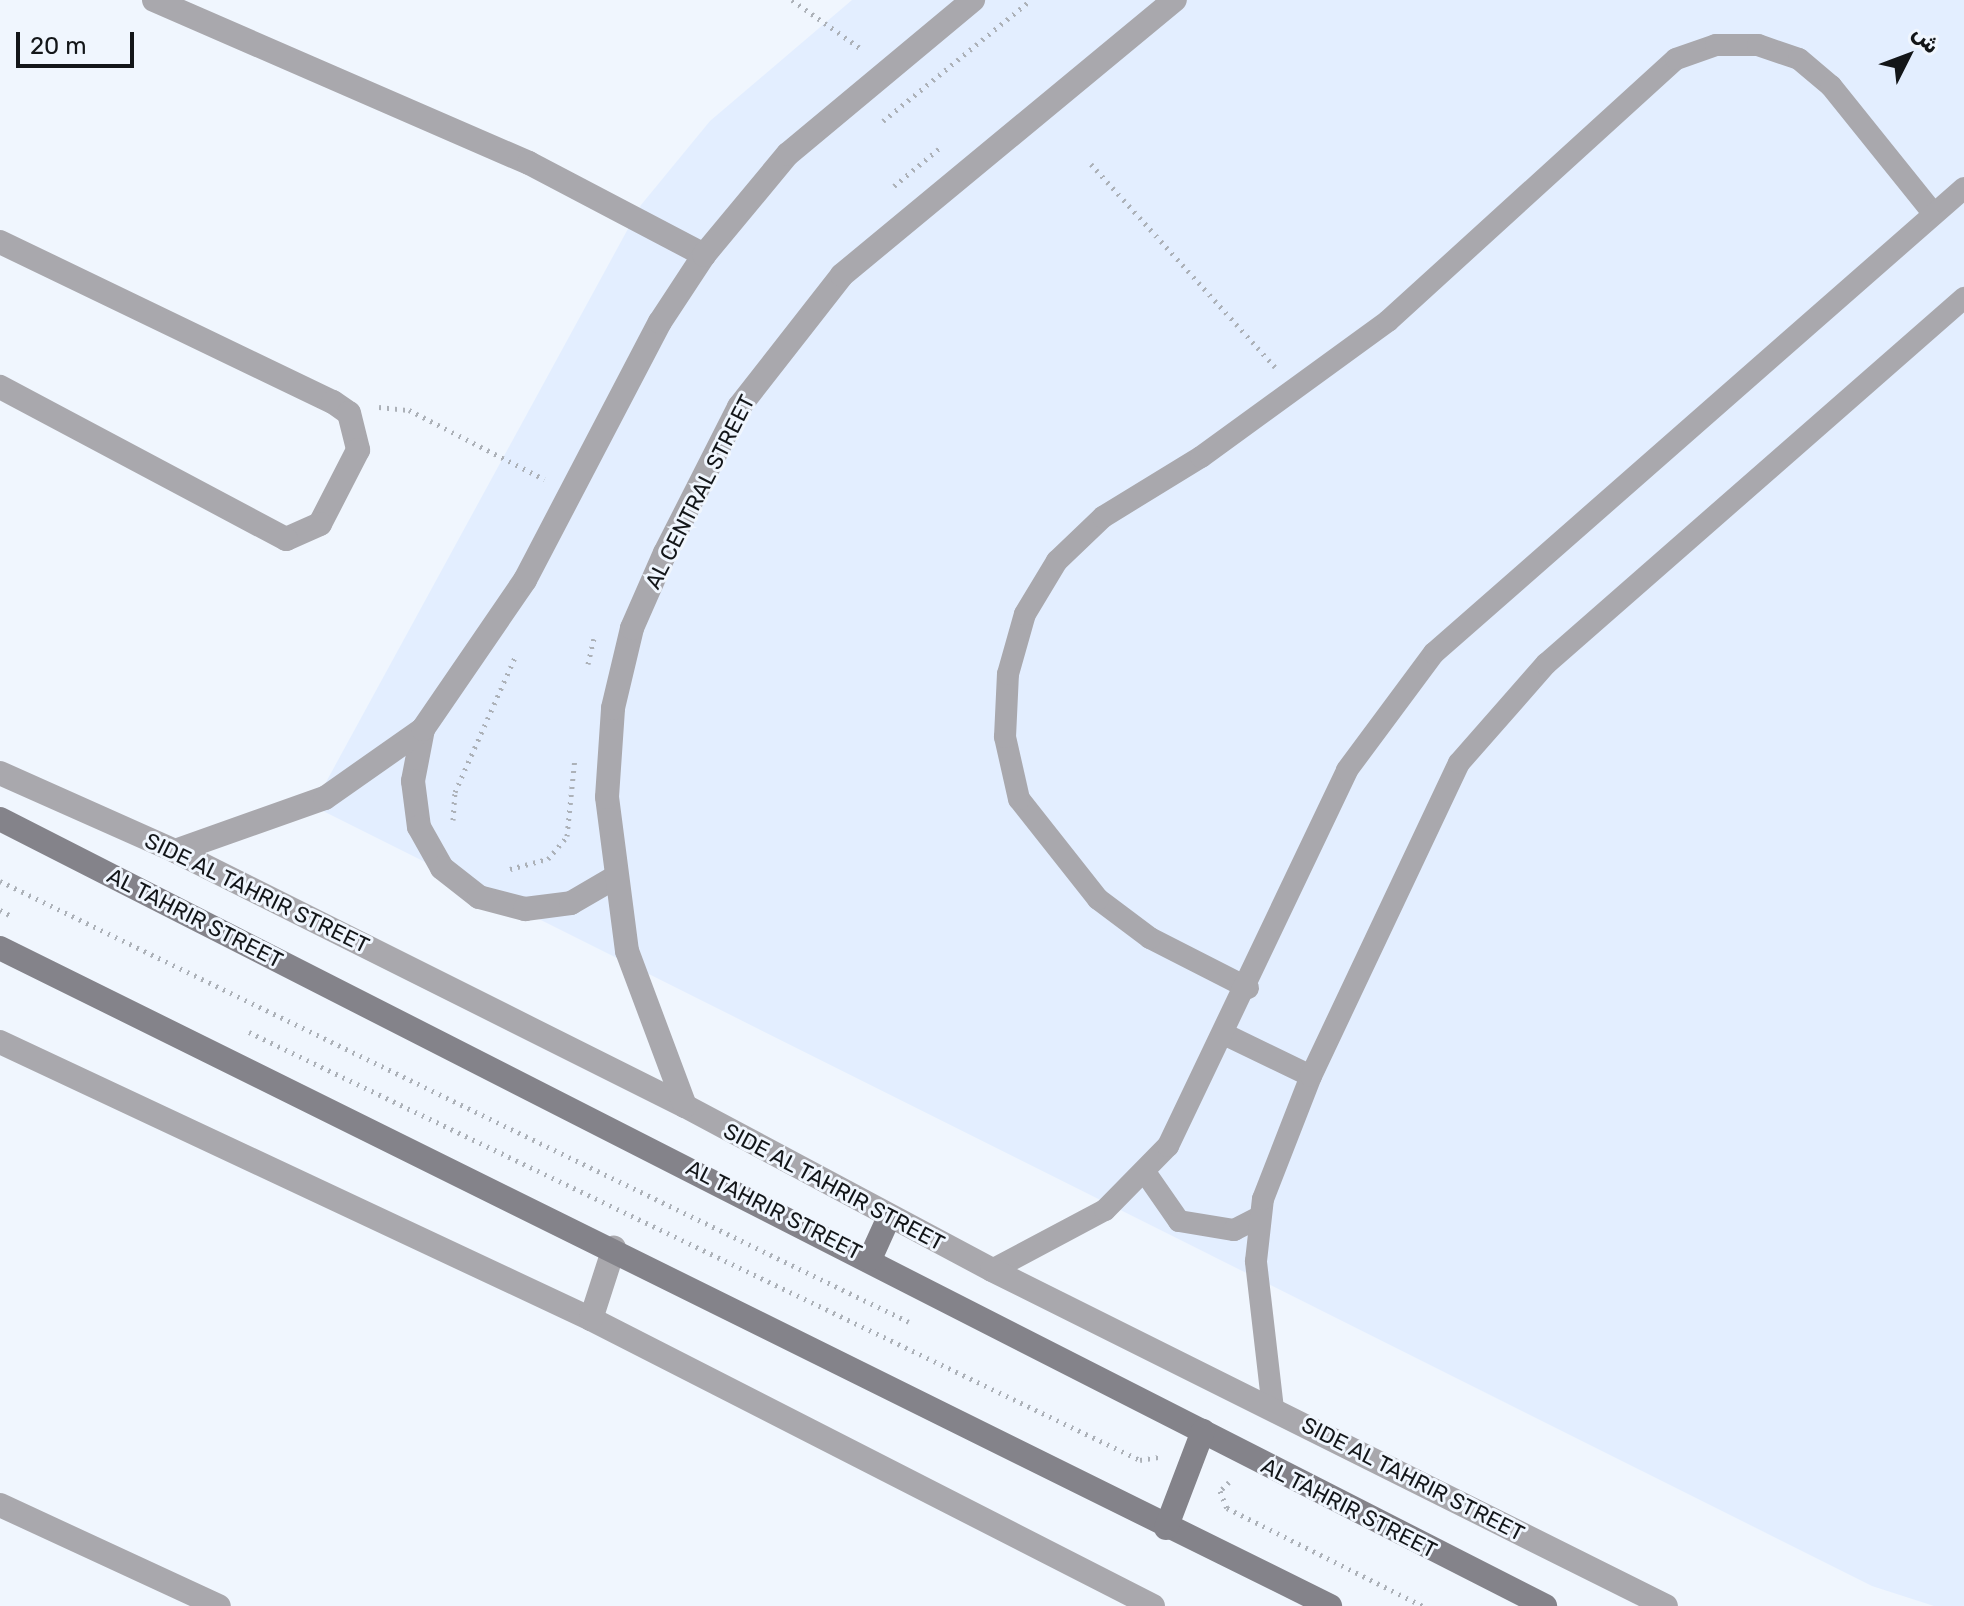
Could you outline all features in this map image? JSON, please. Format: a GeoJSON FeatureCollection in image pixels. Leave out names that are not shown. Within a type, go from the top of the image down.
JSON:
{"type":"FeatureCollection","features":[{"type":"Feature","properties":{"kind":"street"},"geometry":{"type":"LineString","coordinates":[[154,0],[529,163],[704,255]]}},
{"type":"Feature","properties":{"kind":"street","name":"AL CENTRAL STREET"},"geometry":{"type":"LineString","coordinates":[[685,1106],[627,951],[612,879],[613,708],[632,628],[739,407],[842,275],[1175,0]]}},
{"type":"Feature","properties":{"kind":"street"},"geometry":{"type":"LineString","coordinates":[[175,851],[325,798],[423,729],[473,666],[704,255],[788,154],[887,67],[970,1]]}},
{"type":"Feature","properties":{"kind":"street"},"geometry":{"type":"LineString","coordinates":[[0,242],[349,413],[358,450],[320,524],[286,539],[0,387]]}},
{"type":"Feature","properties":{"kind":"street"},"geometry":{"type":"LineString","coordinates":[[423,729],[413,781],[419,827],[442,868],[479,897],[525,909],[571,903],[612,879]]}},
{"type":"Feature","properties":{"kind":"street","name":"SIDE AL TAHRIR STREET"},"geometry":{"type":"LineString","coordinates":[[0,773],[175,851],[685,1106],[992,1270],[1666,1606]]}},
{"type":"Feature","properties":{"kind":"street","name":"AL TAHRIR STREET"},"geometry":{"type":"LineString","coordinates":[[0,819],[870,1259],[1545,1606]]}},
{"type":"Feature","properties":{"kind":"street"},"geometry":{"type":"LineString","coordinates":[[0,948],[614,1248],[1166,1528],[1330,1606]]}},
{"type":"Feature","properties":{"kind":"street"},"geometry":{"type":"LineString","coordinates":[[0,1042],[591,1319],[1153,1606]]}},
{"type":"Feature","properties":{"kind":"street"},"geometry":{"type":"LineString","coordinates":[[870,1259],[889,1217]]}},
{"type":"Feature","properties":{"kind":"street"},"geometry":{"type":"LineString","coordinates":[[591,1319],[614,1248]]}},
{"type":"Feature","properties":{"kind":"street"},"geometry":{"type":"LineString","coordinates":[[1166,1528],[1203,1431]]}},
{"type":"Feature","properties":{"kind":"street"},"geometry":{"type":"LineString","coordinates":[[0,1505],[219,1606]]}},
{"type":"Feature","properties":{"kind":"lane"},"geometry":{"type":"LineString","coordinates":[[1248,988],[1150,938],[1054,853],[1019,799],[1005,737],[1008,674],[1025,614],[1057,561],[1103,517],[1297,392],[1477,246],[1642,85],[1676,59],[1716,45],[1758,45],[1799,59],[1831,86],[1934,214]]}},
{"type":"Feature","properties":{"kind":"lane"},"geometry":{"type":"LineString","coordinates":[[992,1270],[1105,1210],[1147,1175],[1226,1035],[1347,770],[1434,653],[1964,188]]}},
{"type":"Feature","properties":{"kind":"lane"},"geometry":{"type":"LineString","coordinates":[[1273,1409],[1258,1304],[1260,1217],[1311,1076],[1428,822],[1498,710],[1964,298]]}},
{"type":"Feature","properties":{"kind":"lane"},"geometry":{"type":"LineString","coordinates":[[1226,1035],[1311,1076]]}},
{"type":"Feature","properties":{"kind":"lane"},"geometry":{"type":"LineString","coordinates":[[1147,1175],[1158,1201],[1192,1226],[1234,1230],[1260,1217]]}},
{"type":"Feature","properties":{"kind":"path"},"geometry":{"type":"LineString","coordinates":[[792,0],[887,67]]}},
{"type":"Feature","properties":{"kind":"path"},"geometry":{"type":"LineString","coordinates":[[1091,164],[1297,392]]}},
{"type":"Feature","properties":{"kind":"path"},"geometry":{"type":"LineString","coordinates":[[349,413],[409,410],[570,492]]}},
{"type":"Feature","properties":{"kind":"path"},"geometry":{"type":"LineString","coordinates":[[0,881],[923,1328]]}},
{"type":"Feature","properties":{"kind":"path"},"geometry":{"type":"LineString","coordinates":[[0,910],[28,925]]}},
{"type":"Feature","properties":{"kind":"path"},"geometry":{"type":"LineString","coordinates":[[242,1028],[1140,1460],[1151,1462],[1163,1448]]}},
{"type":"Feature","properties":{"kind":"path"},"geometry":{"type":"LineString","coordinates":[[1244,1484],[1226,1483],[1220,1501],[1227,1508],[1423,1606]]}},
{"type":"Feature","properties":{"kind":"shaded area"},"geometry":{"type":"Polygon","coordinates":[[[852,0],[1964,0],[1964,1606],[1934,1606],[1872,1586],[313,806],[641,205],[710,121],[852,0]]]}}]}
